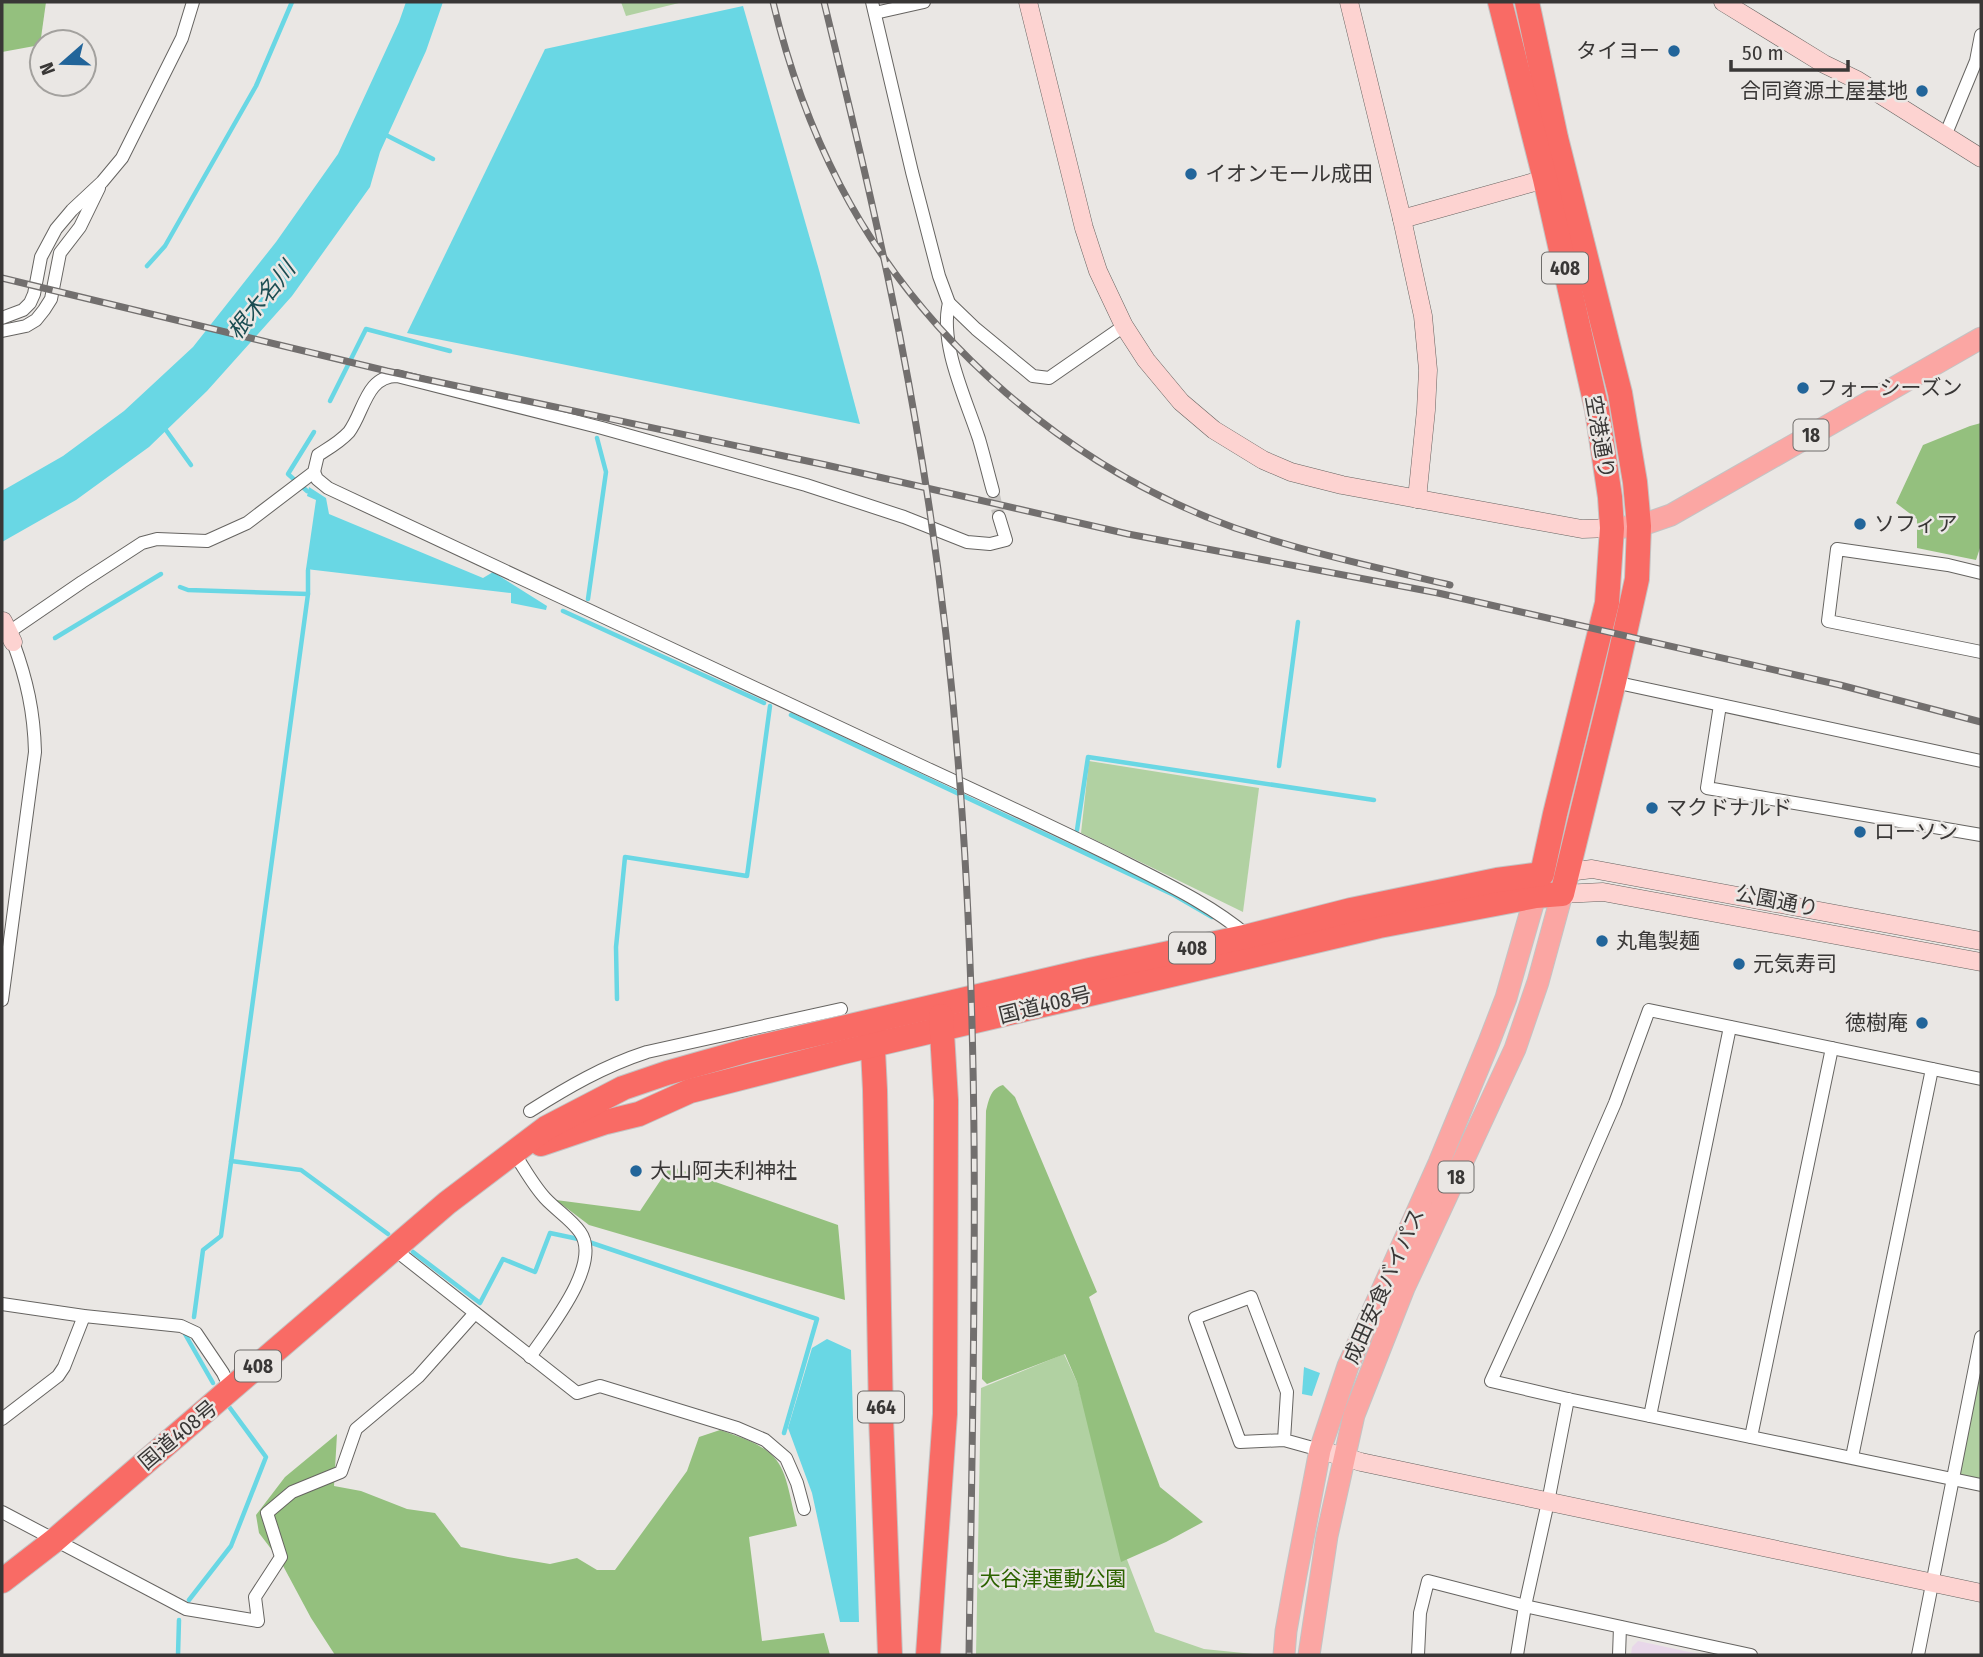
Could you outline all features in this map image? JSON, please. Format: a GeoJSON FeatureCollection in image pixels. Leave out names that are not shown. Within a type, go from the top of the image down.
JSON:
{"type":"FeatureCollection","features":[{"type":"Feature","properties":{"kind":"highway","name":"空港通り"},"geometry":{"type":"LineString","coordinates":[[1500,2],[1545,179],[1597,410],[1612,528],[1607,603],[1539,885]]}},
{"type":"Feature","properties":{"kind":"highway","name":"空港通り"},"geometry":{"type":"LineString","coordinates":[[1527,2],[1556,138],[1620,393],[1635,482],[1639,526],[1637,579],[1565,883]]}},
{"type":"Feature","properties":{"kind":"highway","name":"国道408号"},"geometry":{"type":"LineString","coordinates":[[2,1581],[55,1540],[447,1203],[514,1153],[606,1122],[639,1114],[690,1091],[872,1034],[940,1005],[1249,936],[1351,910],[1497,880],[1539,885]]}},
{"type":"Feature","properties":{"kind":"highway","name":"国道408号"},"geometry":{"type":"LineString","coordinates":[[872,1034],[943,1030],[1539,885],[1565,883]]}},
{"type":"Feature","properties":{"kind":"highway"},"geometry":{"type":"LineString","coordinates":[[928,1655],[945,1414],[947,1158],[940,1005]]}},
{"type":"Feature","properties":{"kind":"highway","name":"464"},"geometry":{"type":"LineString","coordinates":[[872,1034],[881,1431],[890,1655]]}},
{"type":"Feature","properties":{"kind":"main road","name":"18"},"geometry":{"type":"LineString","coordinates":[[1612,528],[1639,526],[1671,515],[1981,338]]}},
{"type":"Feature","properties":{"kind":"main road","name":"成田安食バイパス"},"geometry":{"type":"LineString","coordinates":[[1309,1655],[1320,1576],[1354,1415],[1404,1288],[1515,1049],[1538,982],[1565,883]]}},
{"type":"Feature","properties":{"kind":"main road","name":"成田安食バイパス"},"geometry":{"type":"LineString","coordinates":[[1284,1655],[1320,1450],[1348,1366],[1439,1163],[1489,1042],[1510,985],[1539,885]]}},
{"type":"Feature","properties":{"kind":"street"},"geometry":{"type":"LineString","coordinates":[[2,318],[23,310],[30,303],[41,257],[56,229],[122,158],[182,37],[193,2]]}},
{"type":"Feature","properties":{"kind":"street"},"geometry":{"type":"LineString","coordinates":[[924,2],[874,7],[912,172],[939,276],[949,303],[976,330],[1032,376],[1049,378],[1124,326]]}},
{"type":"Feature","properties":{"kind":"street"},"geometry":{"type":"LineString","coordinates":[[1028,2],[1084,228],[1098,271],[1124,326],[1146,360],[1181,402],[1214,430],[1263,460],[1291,472],[1342,485],[1582,529],[1612,528]]}},
{"type":"Feature","properties":{"kind":"street"},"geometry":{"type":"LineString","coordinates":[[1349,2],[1423,316],[1428,360],[1417,499]]}},
{"type":"Feature","properties":{"kind":"street"},"geometry":{"type":"LineString","coordinates":[[1723,2],[1824,64],[1857,80],[1981,158]]}},
{"type":"Feature","properties":{"kind":"street"},"geometry":{"type":"LineString","coordinates":[[1945,136],[1979,61],[1981,35]]}},
{"type":"Feature","properties":{"kind":"street"},"geometry":{"type":"LineString","coordinates":[[1402,219],[1545,179]]}},
{"type":"Feature","properties":{"kind":"street"},"geometry":{"type":"LineString","coordinates":[[2,331],[26,326],[36,320],[44,310],[51,299],[60,253],[80,227],[102,182]]}},
{"type":"Feature","properties":{"kind":"street"},"geometry":{"type":"LineString","coordinates":[[949,303],[946,315],[953,363],[993,491]]}},
{"type":"Feature","properties":{"kind":"street"},"geometry":{"type":"LineString","coordinates":[[999,517],[1006,540],[990,544],[967,542],[904,517],[806,485],[602,428],[397,376],[390,376],[374,386],[349,431],[340,442],[318,456],[314,472],[317,479],[328,488],[1068,834],[1188,894],[1249,936]]}},
{"type":"Feature","properties":{"kind":"street"},"geometry":{"type":"LineString","coordinates":[[2,1000],[35,752],[34,720],[29,694],[7,628],[142,543],[157,539],[207,541],[247,523],[314,472]]}},
{"type":"Feature","properties":{"kind":"street"},"geometry":{"type":"LineString","coordinates":[[1981,573],[1948,565],[1837,549],[1828,621],[1981,652]]}},
{"type":"Feature","properties":{"kind":"street"},"geometry":{"type":"LineString","coordinates":[[1614,682],[1981,761]]}},
{"type":"Feature","properties":{"kind":"street"},"geometry":{"type":"LineString","coordinates":[[1720,705],[1707,788],[1981,835]]}},
{"type":"Feature","properties":{"kind":"street","name":"公園通り"},"geometry":{"type":"LineString","coordinates":[[1565,883],[1592,869],[1981,941]]}},
{"type":"Feature","properties":{"kind":"street","name":"公園通り"},"geometry":{"type":"LineString","coordinates":[[1565,883],[1981,962]]}},
{"type":"Feature","properties":{"kind":"street"},"geometry":{"type":"LineString","coordinates":[[530,1111],[574,1084],[618,1062],[647,1052],[841,1009]]}},
{"type":"Feature","properties":{"kind":"street"},"geometry":{"type":"LineString","coordinates":[[1981,1079],[1648,1010],[1615,1103],[1491,1381],[1981,1485]]}},
{"type":"Feature","properties":{"kind":"street"},"geometry":{"type":"LineString","coordinates":[[1650,1416],[1730,1027]]}},
{"type":"Feature","properties":{"kind":"street"},"geometry":{"type":"LineString","coordinates":[[1751,1437],[1832,1048]]}},
{"type":"Feature","properties":{"kind":"street"},"geometry":{"type":"LineString","coordinates":[[1852,1457],[1933,1069]]}},
{"type":"Feature","properties":{"kind":"street"},"geometry":{"type":"LineString","coordinates":[[514,1153],[544,1197],[581,1233],[586,1247],[585,1265],[577,1285],[530,1357]]}},
{"type":"Feature","properties":{"kind":"street"},"geometry":{"type":"LineString","coordinates":[[394,1249],[577,1394],[600,1386],[737,1428],[765,1440],[786,1458],[804,1509]]}},
{"type":"Feature","properties":{"kind":"street"},"geometry":{"type":"LineString","coordinates":[[1284,1440],[1287,1392],[1251,1297],[1195,1318],[1240,1442],[1284,1440],[1344,1459],[1981,1593]]}},
{"type":"Feature","properties":{"kind":"street"},"geometry":{"type":"LineString","coordinates":[[2,1304],[181,1326],[196,1332],[231,1390]]}},
{"type":"Feature","properties":{"kind":"street"},"geometry":{"type":"LineString","coordinates":[[2,1512],[186,1609],[258,1620],[255,1597],[281,1557],[267,1513],[292,1492],[341,1472],[356,1429],[418,1377],[475,1313]]}},
{"type":"Feature","properties":{"kind":"street"},"geometry":{"type":"LineString","coordinates":[[2,1419],[58,1376],[84,1316]]}},
{"type":"Feature","properties":{"kind":"street"},"geometry":{"type":"LineString","coordinates":[[1918,1655],[1981,1337]]}},
{"type":"Feature","properties":{"kind":"street"},"geometry":{"type":"LineString","coordinates":[[1517,1655],[1568,1399]]}},
{"type":"Feature","properties":{"kind":"street"},"geometry":{"type":"LineString","coordinates":[[1418,1655],[1420,1614],[1427,1581],[1525,1606],[1751,1655]]}},
{"type":"Feature","properties":{"kind":"street"},"geometry":{"type":"LineString","coordinates":[[1619,1655],[1620,1627]]}},
{"type":"Feature","properties":{"kind":"shaded area"},"geometry":{"type":"Polygon","coordinates":[[[1638,1641],[1703,1655],[1631,1655],[1632,1647],[1638,1641]]]}},
{"type":"Feature","properties":{"kind":"green space"},"geometry":{"type":"Polygon","coordinates":[[[2,2],[46,2],[42,28],[28,28],[28,47],[2,52],[2,2]]]}},
{"type":"Feature","properties":{"kind":"green space"},"geometry":{"type":"Polygon","coordinates":[[[621,2],[683,2],[626,16],[621,2]]]}},
{"type":"Feature","properties":{"kind":"green space"},"geometry":{"type":"Polygon","coordinates":[[[1981,423],[1981,545],[1976,560],[1917,548],[1917,519],[1896,503],[1923,445],[1981,423]]]}},
{"type":"Feature","properties":{"kind":"green space"},"geometry":{"type":"Polygon","coordinates":[[[1089,761],[1259,788],[1243,912],[1081,833],[1089,761]]]}},
{"type":"Feature","properties":{"kind":"green space"},"geometry":{"type":"Polygon","coordinates":[[[1003,1085],[1015,1097],[1097,1292],[1089,1297],[1160,1487],[1203,1522],[1121,1562],[1077,1382],[1065,1354],[987,1384],[982,1379],[986,1111],[993,1092],[1003,1085]]]}},
{"type":"Feature","properties":{"kind":"green space"},"geometry":{"type":"Polygon","coordinates":[[[670,1166],[838,1225],[845,1300],[589,1225],[556,1200],[640,1211],[670,1166]]]}},
{"type":"Feature","properties":{"kind":"green space"},"geometry":{"type":"Polygon","coordinates":[[[1981,1344],[1981,1485],[1953,1480],[1981,1344]]]}},
{"type":"Feature","properties":{"kind":"green space","name":"大谷津運動公園"},"geometry":{"type":"Polygon","coordinates":[[[1064,1354],[1077,1382],[1126,1557],[1155,1632],[1204,1649],[1263,1655],[976,1655],[981,1388],[1064,1354]]]}},
{"type":"Feature","properties":{"kind":"green space"},"geometry":{"type":"Polygon","coordinates":[[[720,1430],[758,1445],[778,1462],[784,1473],[797,1526],[749,1537],[762,1641],[824,1633],[830,1655],[335,1655],[311,1618],[281,1562],[259,1533],[256,1515],[285,1477],[337,1434],[334,1486],[361,1491],[407,1509],[435,1513],[461,1547],[550,1564],[577,1558],[597,1570],[615,1570],[687,1471],[699,1437],[720,1430]]]}},
{"type":"Feature","properties":{"kind":"water","name":"根木名川"},"geometry":{"type":"Polygon","coordinates":[[[406,2],[443,2],[426,51],[380,152],[370,187],[292,296],[207,391],[149,447],[76,500],[2,542],[2,491],[63,456],[124,411],[193,347],[276,242],[338,154],[406,2]]]}},
{"type":"Feature","properties":{"kind":"water"},"geometry":{"type":"Polygon","coordinates":[[[743,6],[860,424],[407,333],[545,49],[743,6]]]}},
{"type":"Feature","properties":{"kind":"water"},"geometry":{"type":"Polygon","coordinates":[[[309,487],[326,498],[329,514],[483,578],[493,572],[547,606],[546,610],[511,603],[511,593],[306,569],[316,500],[307,496],[309,487]]]}},
{"type":"Feature","properties":{"kind":"water"},"geometry":{"type":"Polygon","coordinates":[[[827,1339],[851,1350],[859,1622],[840,1622],[812,1493],[788,1428],[812,1348],[827,1339]]]}},
{"type":"Feature","properties":{"kind":"water"},"geometry":{"type":"Polygon","coordinates":[[[1304,1367],[1320,1373],[1312,1396],[1302,1394],[1304,1367]]]}},
{"type":"Feature","properties":{"kind":"waterway"},"geometry":{"type":"LineString","coordinates":[[147,266],[165,246],[256,86],[292,2]]}},
{"type":"Feature","properties":{"kind":"waterway"},"geometry":{"type":"LineString","coordinates":[[384,134],[433,159]]}},
{"type":"Feature","properties":{"kind":"waterway"},"geometry":{"type":"LineString","coordinates":[[330,401],[366,329],[450,351]]}},
{"type":"Feature","properties":{"kind":"waterway"},"geometry":{"type":"LineString","coordinates":[[163,426],[191,465]]}},
{"type":"Feature","properties":{"kind":"waterway"},"geometry":{"type":"LineString","coordinates":[[307,491],[288,474],[314,432]]}},
{"type":"Feature","properties":{"kind":"waterway"},"geometry":{"type":"LineString","coordinates":[[588,599],[606,472],[597,438]]}},
{"type":"Feature","properties":{"kind":"waterway"},"geometry":{"type":"LineString","coordinates":[[194,1317],[203,1250],[221,1236],[308,594],[308,570]]}},
{"type":"Feature","properties":{"kind":"waterway"},"geometry":{"type":"LineString","coordinates":[[55,638],[161,574]]}},
{"type":"Feature","properties":{"kind":"waterway"},"geometry":{"type":"LineString","coordinates":[[180,587],[188,590],[308,594]]}},
{"type":"Feature","properties":{"kind":"waterway"},"geometry":{"type":"LineString","coordinates":[[563,611],[764,703]]}},
{"type":"Feature","properties":{"kind":"waterway"},"geometry":{"type":"LineString","coordinates":[[1279,766],[1298,622]]}},
{"type":"Feature","properties":{"kind":"waterway"},"geometry":{"type":"LineString","coordinates":[[617,999],[616,947],[625,857],[747,876],[770,706]]}},
{"type":"Feature","properties":{"kind":"waterway"},"geometry":{"type":"LineString","coordinates":[[791,715],[1174,895],[1212,917]]}},
{"type":"Feature","properties":{"kind":"waterway"},"geometry":{"type":"LineString","coordinates":[[1077,830],[1088,757],[1374,800]]}},
{"type":"Feature","properties":{"kind":"waterway"},"geometry":{"type":"LineString","coordinates":[[231,1161],[301,1170],[388,1234]]}},
{"type":"Feature","properties":{"kind":"waterway"},"geometry":{"type":"LineString","coordinates":[[413,1252],[480,1303],[503,1259],[535,1272],[550,1233],[583,1240],[817,1319],[784,1433]]}},
{"type":"Feature","properties":{"kind":"waterway"},"geometry":{"type":"LineString","coordinates":[[185,1334],[213,1383]]}},
{"type":"Feature","properties":{"kind":"waterway"},"geometry":{"type":"LineString","coordinates":[[189,1600],[231,1546],[266,1457],[230,1408]]}},
{"type":"Feature","properties":{"kind":"waterway"},"geometry":{"type":"LineString","coordinates":[[178,1655],[179,1620]]}},
{"type":"Feature","properties":{"kind":"tunnel"},"geometry":{"type":"LineString","coordinates":[[993,491],[999,517]]}},
{"type":"Feature","properties":{"kind":"railway"},"geometry":{"type":"LineString","coordinates":[[773,2],[793,72],[819,141],[840,185],[874,242],[913,296],[957,347],[1006,393],[1059,435],[1115,471],[1174,502],[1235,528],[1288,545],[1450,585]]}},
{"type":"Feature","properties":{"kind":"railway"},"geometry":{"type":"LineString","coordinates":[[824,2],[892,295],[910,389],[935,547],[958,760],[966,872],[974,1096],[969,1655]]}},
{"type":"Feature","properties":{"kind":"railway"},"geometry":{"type":"LineString","coordinates":[[2,278],[387,371],[826,465],[1128,534],[1438,593],[1840,685],[1981,722]]}},
{"type":"Feature","properties":{"kind":"place","name":"タイヨー"},"geometry":{"type":"Point","coordinates":[1674,51]}},
{"type":"Feature","properties":{"kind":"place","name":"合同資源土屋基地"},"geometry":{"type":"Point","coordinates":[1922,91]}},
{"type":"Feature","properties":{"kind":"place","name":"イオンモール成田"},"geometry":{"type":"Point","coordinates":[1191,174]}},
{"type":"Feature","properties":{"kind":"place","name":"フォーシーズン"},"geometry":{"type":"Point","coordinates":[1803,388]}},
{"type":"Feature","properties":{"kind":"place","name":"ソフィア"},"geometry":{"type":"Point","coordinates":[1860,524]}},
{"type":"Feature","properties":{"kind":"place","name":"マクドナルド"},"geometry":{"type":"Point","coordinates":[1652,808]}},
{"type":"Feature","properties":{"kind":"place","name":"ローソン"},"geometry":{"type":"Point","coordinates":[1860,832]}},
{"type":"Feature","properties":{"kind":"place","name":"丸亀製麺"},"geometry":{"type":"Point","coordinates":[1602,941]}},
{"type":"Feature","properties":{"kind":"place","name":"元気寿司"},"geometry":{"type":"Point","coordinates":[1739,964]}},
{"type":"Feature","properties":{"kind":"place","name":"徳樹庵"},"geometry":{"type":"Point","coordinates":[1922,1023]}},
{"type":"Feature","properties":{"kind":"place","name":"大山阿夫利神社"},"geometry":{"type":"Point","coordinates":[636,1171]}}]}
